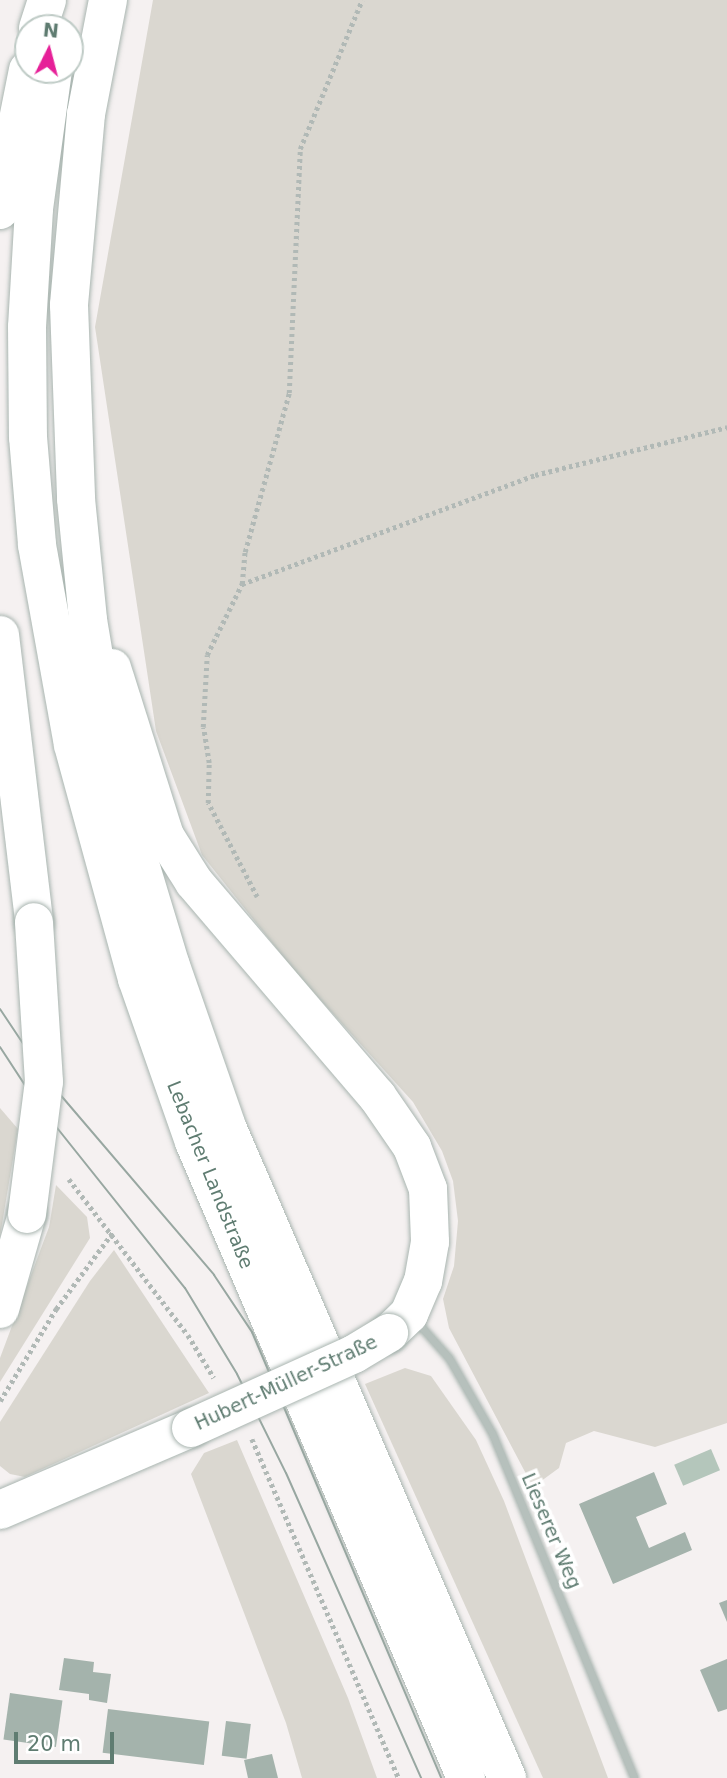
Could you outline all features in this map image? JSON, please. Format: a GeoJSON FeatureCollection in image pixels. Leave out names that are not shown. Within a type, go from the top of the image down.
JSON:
{"type":"FeatureCollection","features":[{"type":"Feature","properties":{"kind":"main road","name":"Lebacher Landstraße"},"geometry":{"type":"LineString","coordinates":[[108,0],[86,114],[69,305],[76,499],[88,620],[115,781],[167,953],[227,1127],[507,1778]]}},
{"type":"Feature","properties":{"kind":"main road"},"geometry":{"type":"LineString","coordinates":[[0,210],[25,84]]}},
{"type":"Feature","properties":{"kind":"main road","name":"Lebacher Landstraße"},"geometry":{"type":"LineString","coordinates":[[51,84],[34,209],[27,327],[28,437],[37,545],[73,745],[137,979],[194,1142],[466,1778]]}},
{"type":"Feature","properties":{"kind":"main road"},"geometry":{"type":"LineString","coordinates":[[88,620],[119,682],[164,836],[194,882],[377,1096],[412,1147],[428,1189],[432,1225],[423,1281],[399,1323]]}},
{"type":"Feature","properties":{"kind":"main road"},"geometry":{"type":"LineString","coordinates":[[0,635],[34,922],[44,1083],[27,1214],[0,1310]]}},
{"type":"Feature","properties":{"kind":"main road","name":"Hubert-Müller-Straße"},"geometry":{"type":"LineString","coordinates":[[6,1512],[354,1354],[399,1323]]}},
{"type":"Feature","properties":{"kind":"street","name":"Lieserer Weg"},"geometry":{"type":"LineString","coordinates":[[399,1323],[449,1358],[492,1433],[634,1778]]}},
{"type":"Feature","properties":{"kind":"path"},"geometry":{"type":"LineString","coordinates":[[265,910],[208,803],[209,762],[203,727],[207,655],[242,584],[245,552],[289,393],[300,149],[362,0]]}},
{"type":"Feature","properties":{"kind":"path"},"geometry":{"type":"LineString","coordinates":[[242,584],[535,474],[727,427]]}},
{"type":"Feature","properties":{"kind":"path"},"geometry":{"type":"LineString","coordinates":[[0,1401],[56,1309],[113,1232]]}},
{"type":"Feature","properties":{"kind":"shaded area"},"geometry":{"type":"Polygon","coordinates":[[[153,0],[727,0],[727,1423],[655,1447],[594,1431],[566,1443],[559,1468],[533,1487],[449,1328],[443,1299],[454,1266],[458,1221],[453,1181],[442,1151],[413,1102],[297,974],[202,855],[156,731],[95,327],[153,0]]]}},
{"type":"Feature","properties":{"kind":"shaded area"},"geometry":{"type":"Polygon","coordinates":[[[0,1108],[18,1129],[0,1236],[0,1108]]]}},
{"type":"Feature","properties":{"kind":"shaded area"},"geometry":{"type":"Polygon","coordinates":[[[56,1185],[87,1217],[90,1238],[0,1382],[0,1358],[49,1227],[56,1185]]]}},
{"type":"Feature","properties":{"kind":"shaded area"},"geometry":{"type":"Polygon","coordinates":[[[114,1250],[209,1393],[25,1477],[10,1474],[0,1466],[0,1422],[90,1281],[114,1250]]]}},
{"type":"Feature","properties":{"kind":"shaded area"},"geometry":{"type":"Polygon","coordinates":[[[405,1368],[431,1376],[476,1440],[504,1501],[608,1778],[543,1778],[365,1384],[405,1368]]]}},
{"type":"Feature","properties":{"kind":"shaded area"},"geometry":{"type":"Polygon","coordinates":[[[237,1440],[348,1698],[377,1778],[302,1778],[286,1723],[191,1474],[204,1453],[237,1440]]]}},
{"type":"Feature","properties":{"kind":"shaded area"},"geometry":{"type":"Polygon","coordinates":[[[711,1449],[720,1470],[683,1486],[674,1465],[711,1449]]]}},
{"type":"Feature","properties":{"kind":"building"},"geometry":{"type":"Polygon","coordinates":[[[654,1472],[667,1504],[636,1517],[649,1548],[685,1532],[692,1550],[613,1584],[579,1504],[654,1472]]]}},
{"type":"Feature","properties":{"kind":"building"},"geometry":{"type":"Polygon","coordinates":[[[727,1600],[727,1622],[719,1603],[727,1600]]]}},
{"type":"Feature","properties":{"kind":"building"},"geometry":{"type":"Polygon","coordinates":[[[64,1658],[94,1662],[93,1672],[111,1674],[107,1703],[89,1700],[89,1694],[59,1690],[64,1658]]]}},
{"type":"Feature","properties":{"kind":"building"},"geometry":{"type":"Polygon","coordinates":[[[727,1659],[727,1709],[718,1712],[700,1670],[727,1659]]]}},
{"type":"Feature","properties":{"kind":"building"},"geometry":{"type":"Polygon","coordinates":[[[10,1693],[62,1700],[56,1747],[3,1740],[10,1693]]]}},
{"type":"Feature","properties":{"kind":"building"},"geometry":{"type":"Polygon","coordinates":[[[108,1709],[209,1721],[204,1765],[103,1753],[108,1709]]]}},
{"type":"Feature","properties":{"kind":"building"},"geometry":{"type":"Polygon","coordinates":[[[226,1721],[251,1724],[247,1759],[222,1756],[226,1721]]]}},
{"type":"Feature","properties":{"kind":"building"},"geometry":{"type":"Polygon","coordinates":[[[272,1754],[278,1778],[248,1778],[244,1760],[272,1754]]]}},
{"type":"Feature","properties":{"kind":"tram line"},"geometry":{"type":"LineString","coordinates":[[0,1009],[46,1078],[214,1275],[252,1332],[441,1778]]}},
{"type":"Feature","properties":{"kind":"tram line"},"geometry":{"type":"LineString","coordinates":[[0,1047],[34,1099],[185,1288],[237,1374],[286,1473],[421,1778]]}}]}
